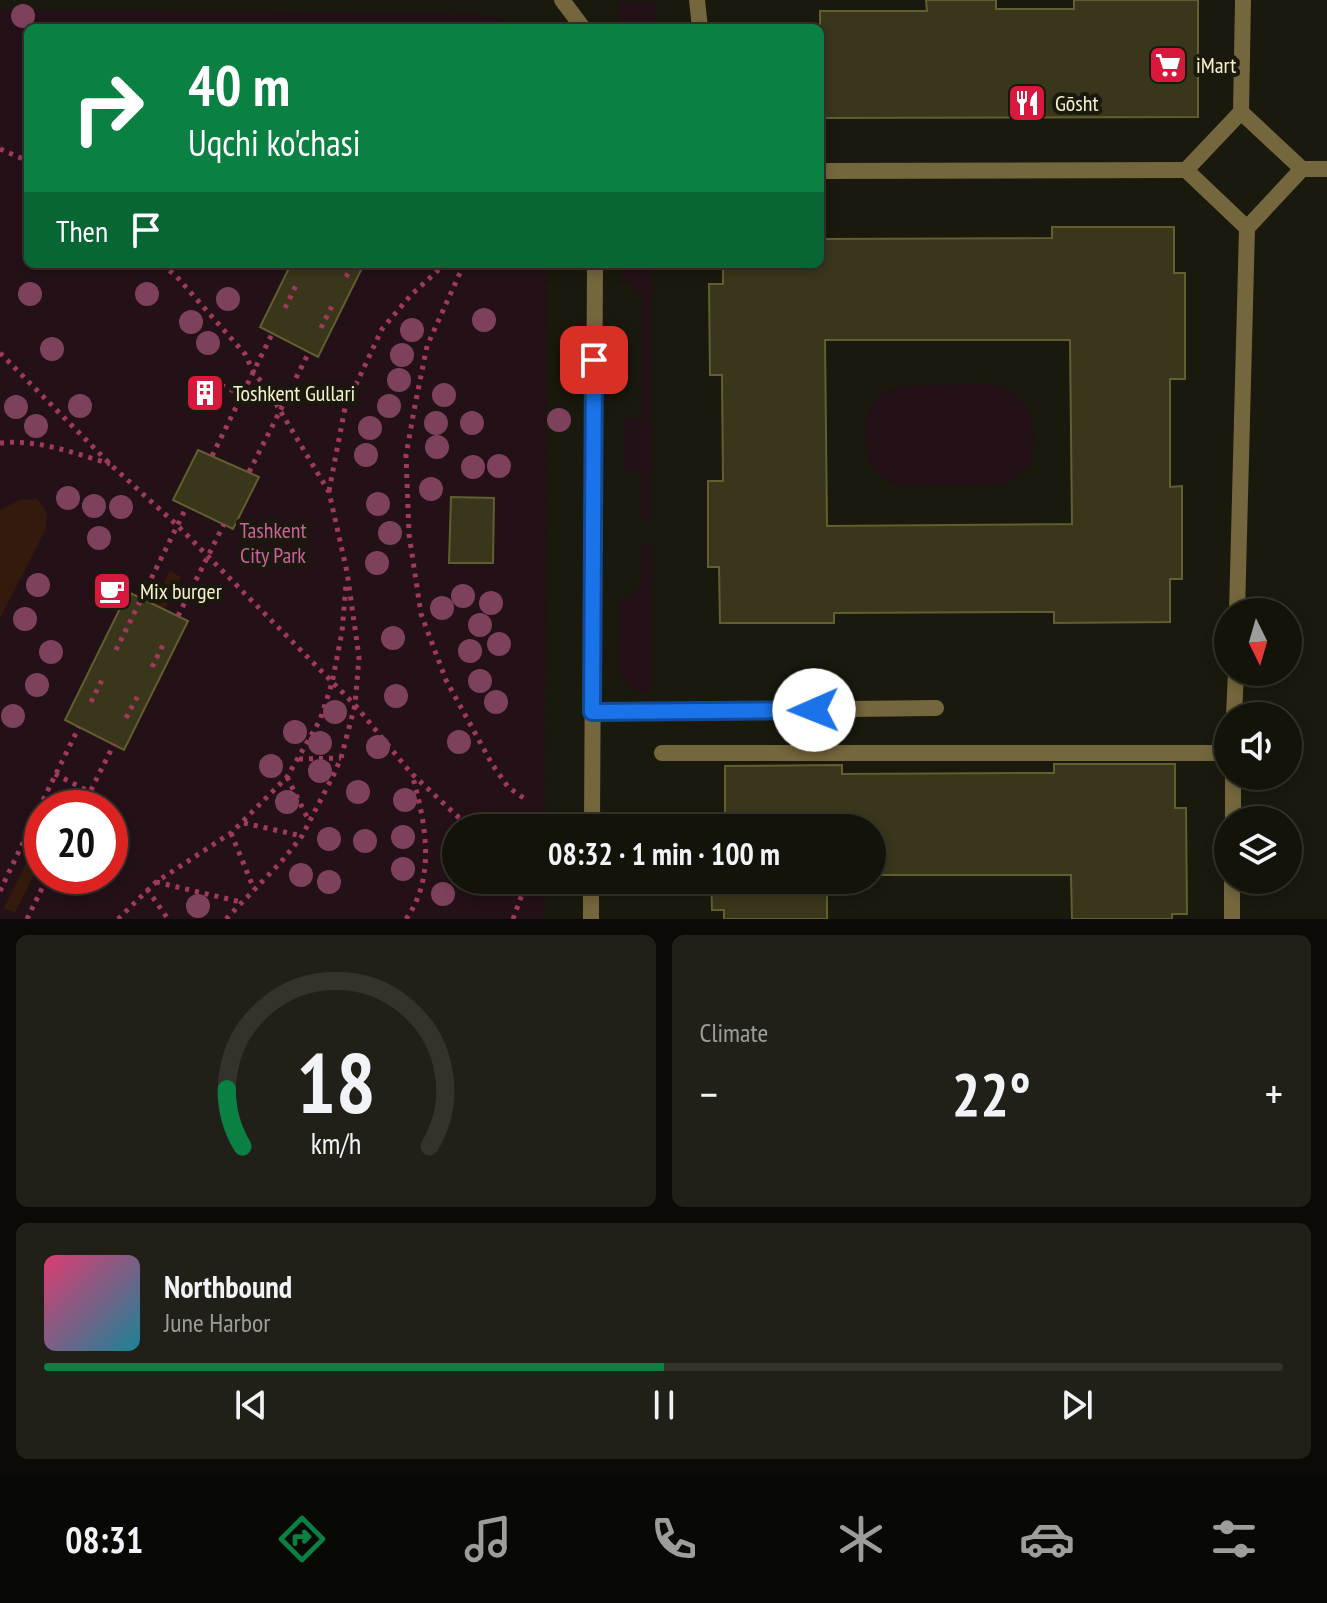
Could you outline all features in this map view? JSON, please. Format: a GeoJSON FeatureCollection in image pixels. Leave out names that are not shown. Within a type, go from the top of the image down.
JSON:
{"type":"FeatureCollection","features":[{"type":"Feature","properties":{"kind":"street"},"geometry":{"type":"LineString","coordinates":[[562,0],[580,24]]}},
{"type":"Feature","properties":{"kind":"street"},"geometry":{"type":"LineString","coordinates":[[697,0],[700,24]]}},
{"type":"Feature","properties":{"kind":"street"},"geometry":{"type":"LineString","coordinates":[[1186,170],[1241,112],[1243,0]]}},
{"type":"Feature","properties":{"kind":"street"},"geometry":{"type":"LineString","coordinates":[[1241,112],[1302,169],[1327,169]]}},
{"type":"Feature","properties":{"kind":"street"},"geometry":{"type":"LineString","coordinates":[[1237,598],[1247,228],[1302,169]]}},
{"type":"Feature","properties":{"kind":"street"},"geometry":{"type":"LineString","coordinates":[[824,171],[1186,170],[1247,228]]}},
{"type":"Feature","properties":{"kind":"street"},"geometry":{"type":"LineString","coordinates":[[592,814],[595,268]]}},
{"type":"Feature","properties":{"kind":"street"},"geometry":{"type":"LineString","coordinates":[[592,712],[936,708]]}},
{"type":"Feature","properties":{"kind":"street"},"geometry":{"type":"LineString","coordinates":[[662,753],[1214,753]]}},
{"type":"Feature","properties":{"kind":"street"},"geometry":{"type":"LineString","coordinates":[[591,894],[591,919]]}},
{"type":"Feature","properties":{"kind":"street"},"geometry":{"type":"LineString","coordinates":[[1232,894],[1232,919]]}},
{"type":"Feature","properties":{"kind":"path"},"geometry":{"type":"LineString","coordinates":[[0,149],[24,159]]}},
{"type":"Feature","properties":{"kind":"path"},"geometry":{"type":"LineString","coordinates":[[167,268],[245,354],[329,492],[347,572],[359,657],[355,705],[341,758],[302,836],[226,919]]}},
{"type":"Feature","properties":{"kind":"path"},"geometry":{"type":"LineString","coordinates":[[346,277],[351,268]]}},
{"type":"Feature","properties":{"kind":"path"},"geometry":{"type":"LineString","coordinates":[[329,492],[345,408],[382,329],[411,295],[441,268]]}},
{"type":"Feature","properties":{"kind":"path"},"geometry":{"type":"LineString","coordinates":[[462,268],[427,346],[416,400],[406,455],[409,534],[421,614],[446,680],[492,764],[508,787],[525,799]]}},
{"type":"Feature","properties":{"kind":"path"},"geometry":{"type":"LineString","coordinates":[[285,308],[297,283]]}},
{"type":"Feature","properties":{"kind":"path"},"geometry":{"type":"LineString","coordinates":[[321,328],[334,302]]}},
{"type":"Feature","properties":{"kind":"path"},"geometry":{"type":"LineString","coordinates":[[212,456],[272,334]]}},
{"type":"Feature","properties":{"kind":"path"},"geometry":{"type":"LineString","coordinates":[[296,378],[309,352]]}},
{"type":"Feature","properties":{"kind":"path"},"geometry":{"type":"LineString","coordinates":[[0,353],[111,465],[208,556],[355,705],[411,773],[455,814]]}},
{"type":"Feature","properties":{"kind":"path"},"geometry":{"type":"LineString","coordinates":[[221,385],[242,395]]}},
{"type":"Feature","properties":{"kind":"path"},"geometry":{"type":"LineString","coordinates":[[249,472],[284,403]]}},
{"type":"Feature","properties":{"kind":"path"},"geometry":{"type":"LineString","coordinates":[[0,443],[61,449],[111,465]]}},
{"type":"Feature","properties":{"kind":"path"},"geometry":{"type":"LineString","coordinates":[[116,650],[186,508]]}},
{"type":"Feature","properties":{"kind":"path"},"geometry":{"type":"LineString","coordinates":[[178,616],[224,524]]}},
{"type":"Feature","properties":{"kind":"path"},"geometry":{"type":"LineString","coordinates":[[118,919],[156,882],[243,823],[287,777],[299,759],[320,720],[332,683],[342,632],[347,572]]}},
{"type":"Feature","properties":{"kind":"path"},"geometry":{"type":"LineString","coordinates":[[152,667],[165,641]]}},
{"type":"Feature","properties":{"kind":"path"},"geometry":{"type":"LineString","coordinates":[[91,702],[104,676]]}},
{"type":"Feature","properties":{"kind":"path"},"geometry":{"type":"LineString","coordinates":[[126,718],[140,692]]}},
{"type":"Feature","properties":{"kind":"path"},"geometry":{"type":"LineString","coordinates":[[48,790],[79,727]]}},
{"type":"Feature","properties":{"kind":"path"},"geometry":{"type":"LineString","coordinates":[[91,790],[114,744]]}},
{"type":"Feature","properties":{"kind":"path"},"geometry":{"type":"LineString","coordinates":[[299,759],[341,758]]}},
{"type":"Feature","properties":{"kind":"path"},"geometry":{"type":"LineString","coordinates":[[406,919],[414,908],[425,868],[426,840],[422,811],[411,773]]}},
{"type":"Feature","properties":{"kind":"path"},"geometry":{"type":"LineString","coordinates":[[55,774],[86,790]]}},
{"type":"Feature","properties":{"kind":"path"},"geometry":{"type":"LineString","coordinates":[[287,777],[309,822]]}},
{"type":"Feature","properties":{"kind":"path"},"geometry":{"type":"LineString","coordinates":[[243,823],[302,836]]}},
{"type":"Feature","properties":{"kind":"path"},"geometry":{"type":"LineString","coordinates":[[231,833],[254,889]]}},
{"type":"Feature","properties":{"kind":"path"},"geometry":{"type":"LineString","coordinates":[[0,891],[24,841]]}},
{"type":"Feature","properties":{"kind":"path"},"geometry":{"type":"LineString","coordinates":[[156,882],[241,902]]}},
{"type":"Feature","properties":{"kind":"path"},"geometry":{"type":"LineString","coordinates":[[147,889],[168,919]]}},
{"type":"Feature","properties":{"kind":"path"},"geometry":{"type":"LineString","coordinates":[[27,919],[39,894]]}},
{"type":"Feature","properties":{"kind":"path"},"geometry":{"type":"LineString","coordinates":[[513,919],[522,894]]}},
{"type":"Feature","properties":{"kind":"green space"},"geometry":{"type":"Polygon","coordinates":[[[619,2],[656,2],[655,24],[624,24],[619,20],[619,2]]]}},
{"type":"Feature","properties":{"kind":"green space","name":"Tashkent City Park"},"geometry":{"type":"Polygon","coordinates":[[[0,9],[473,14],[500,18],[513,24],[24,24],[24,268],[547,268],[545,814],[442,814],[442,894],[545,894],[545,919],[0,919],[0,9]]]}},
{"type":"Feature","properties":{"kind":"green space"},"geometry":{"type":"Polygon","coordinates":[[[623,268],[651,268],[651,520],[641,517],[641,472],[624,471],[625,418],[643,418],[643,296],[622,279],[623,268]]]}},
{"type":"Feature","properties":{"kind":"green space"},"geometry":{"type":"Polygon","coordinates":[[[990,383],[1016,396],[1030,412],[1033,423],[1032,463],[1006,485],[898,486],[879,476],[869,462],[865,439],[866,417],[881,393],[901,386],[990,383]]]}},
{"type":"Feature","properties":{"kind":"green space"},"geometry":{"type":"Polygon","coordinates":[[[641,545],[651,545],[651,693],[631,687],[619,671],[619,601],[640,588],[641,545]]]}},
{"type":"Feature","properties":{"kind":"shaded area"},"geometry":{"type":"Polygon","coordinates":[[[37,499],[47,513],[46,529],[0,618],[0,510],[19,500],[37,499]]]}},
{"type":"Feature","properties":{"kind":"shaded area"},"geometry":{"type":"Polygon","coordinates":[[[170,571],[181,577],[103,735],[92,729],[170,571]]]}},
{"type":"Feature","properties":{"kind":"shaded area"},"geometry":{"type":"Polygon","coordinates":[[[24,867],[24,894],[15,913],[4,908],[24,867]]]}},
{"type":"Feature","properties":{"kind":"building"},"geometry":{"type":"Polygon","coordinates":[[[926,0],[996,0],[996,9],[1074,9],[1074,0],[1198,0],[1198,117],[824,118],[824,24],[820,24],[820,11],[927,11],[926,0]]]}},
{"type":"Feature","properties":{"kind":"building"},"geometry":{"type":"Polygon","coordinates":[[[1052,227],[1174,227],[1174,273],[1185,273],[1185,379],[1170,379],[1170,487],[1182,486],[1182,579],[1170,579],[1170,622],[1054,623],[1054,612],[1018,612],[834,613],[834,623],[720,623],[719,567],[708,567],[708,481],[723,481],[722,375],[710,375],[709,284],[723,284],[723,268],[824,268],[824,239],[1052,238],[1052,227]],[[825,340],[827,526],[1072,524],[1070,340],[825,340]]]}},
{"type":"Feature","properties":{"kind":"building"},"geometry":{"type":"Polygon","coordinates":[[[289,268],[362,268],[318,357],[260,327],[289,268]]]}},
{"type":"Feature","properties":{"kind":"building"},"geometry":{"type":"Polygon","coordinates":[[[198,450],[259,477],[233,529],[173,500],[198,450]]]}},
{"type":"Feature","properties":{"kind":"building"},"geometry":{"type":"Polygon","coordinates":[[[451,497],[494,498],[493,563],[449,563],[451,497]]]}},
{"type":"Feature","properties":{"kind":"building"},"geometry":{"type":"Polygon","coordinates":[[[128,592],[188,621],[124,750],[65,720],[128,592]]]}},
{"type":"Feature","properties":{"kind":"building"},"geometry":{"type":"Polygon","coordinates":[[[1054,764],[1175,764],[1175,808],[1186,808],[1187,914],[1172,914],[1172,919],[1072,919],[1071,875],[886,875],[886,814],[725,814],[725,766],[842,765],[842,774],[1054,773],[1054,764]]]}},
{"type":"Feature","properties":{"kind":"building"},"geometry":{"type":"Polygon","coordinates":[[[711,894],[827,894],[827,919],[724,919],[724,910],[712,910],[711,894]]]}},
{"type":"Feature","properties":{"kind":"place","name":"iMart"},"geometry":{"type":"Point","coordinates":[1168,65]}},
{"type":"Feature","properties":{"kind":"place","name":"Gōsht"},"geometry":{"type":"Point","coordinates":[1027,103]}},
{"type":"Feature","properties":{"kind":"place","name":"Toshkent Gullari"},"geometry":{"type":"Point","coordinates":[205,393]}},
{"type":"Feature","properties":{"kind":"place","name":"Mix burger"},"geometry":{"type":"Point","coordinates":[112,591]}},
{"type":"Feature","properties":{"kind":"route"},"geometry":{"type":"LineString","coordinates":[[594,360],[592,712],[814,710]]}}]}
